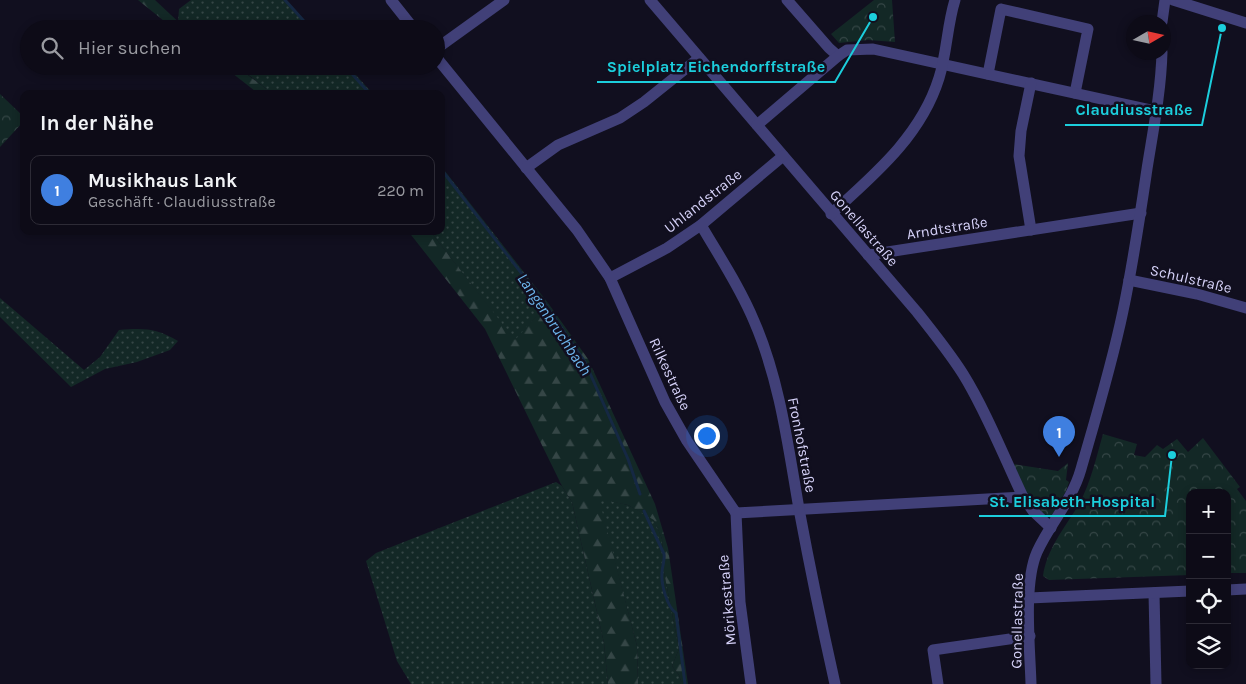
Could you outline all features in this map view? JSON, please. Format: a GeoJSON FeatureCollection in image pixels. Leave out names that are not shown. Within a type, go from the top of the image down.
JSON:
{"type":"FeatureCollection","features":[{"type":"Feature","properties":{"kind":"street"},"geometry":{"type":"LineString","coordinates":[[391,0],[407,20]]}},
{"type":"Feature","properties":{"kind":"street"},"geometry":{"type":"LineString","coordinates":[[445,42],[504,0]]}},
{"type":"Feature","properties":{"kind":"street","name":"Gonellastraße"},"geometry":{"type":"LineString","coordinates":[[650,0],[921,317],[963,375],[978,402],[1023,497]]}},
{"type":"Feature","properties":{"kind":"street"},"geometry":{"type":"LineString","coordinates":[[787,0],[828,48],[838,56]]}},
{"type":"Feature","properties":{"kind":"street"},"geometry":{"type":"LineString","coordinates":[[831,214],[872,177],[897,151],[930,102],[943,65],[955,0]]}},
{"type":"Feature","properties":{"kind":"street"},"geometry":{"type":"LineString","coordinates":[[1163,15],[1165,0]]}},
{"type":"Feature","properties":{"kind":"street"},"geometry":{"type":"LineString","coordinates":[[1173,0],[1246,23]]}},
{"type":"Feature","properties":{"kind":"street"},"geometry":{"type":"LineString","coordinates":[[988,74],[1001,9],[1088,29],[1075,93]]}},
{"type":"Feature","properties":{"kind":"street"},"geometry":{"type":"LineString","coordinates":[[757,125],[847,50],[873,49],[1156,111]]}},
{"type":"Feature","properties":{"kind":"street"},"geometry":{"type":"LineString","coordinates":[[526,168],[558,145],[620,118],[644,102],[699,58]]}},
{"type":"Feature","properties":{"kind":"street","name":"Gonellastraße"},"geometry":{"type":"LineString","coordinates":[[1031,684],[1029,598],[1031,574],[1036,554],[1073,493],[1081,471],[1112,358],[1141,213],[1156,111],[1161,60]]}},
{"type":"Feature","properties":{"kind":"street","name":"Rilkestraße"},"geometry":{"type":"LineString","coordinates":[[445,68],[576,230],[610,278],[669,410],[687,441],[736,513]]}},
{"type":"Feature","properties":{"kind":"street"},"geometry":{"type":"LineString","coordinates":[[1031,83],[1021,131],[1019,156],[1031,230]]}},
{"type":"Feature","properties":{"kind":"street","name":"Uhlandstraße"},"geometry":{"type":"LineString","coordinates":[[610,278],[667,248],[701,225],[783,156]]}},
{"type":"Feature","properties":{"kind":"street","name":"Arndtstraße"},"geometry":{"type":"LineString","coordinates":[[868,255],[1141,213]]}},
{"type":"Feature","properties":{"kind":"street","name":"Fronhofstraße"},"geometry":{"type":"LineString","coordinates":[[701,225],[742,295],[766,354],[780,401],[799,509],[835,684]]}},
{"type":"Feature","properties":{"kind":"street","name":"Schulstraße"},"geometry":{"type":"LineString","coordinates":[[1129,280],[1196,294],[1246,308]]}},
{"type":"Feature","properties":{"kind":"street"},"geometry":{"type":"LineString","coordinates":[[736,513],[1023,497],[1051,528]]}},
{"type":"Feature","properties":{"kind":"street","name":"Mörikestraße"},"geometry":{"type":"LineString","coordinates":[[736,513],[740,602],[751,684]]}},
{"type":"Feature","properties":{"kind":"street"},"geometry":{"type":"LineString","coordinates":[[1231,590],[1246,589]]}},
{"type":"Feature","properties":{"kind":"street"},"geometry":{"type":"LineString","coordinates":[[1029,598],[1186,592]]}},
{"type":"Feature","properties":{"kind":"street"},"geometry":{"type":"LineString","coordinates":[[1154,593],[1156,684]]}},
{"type":"Feature","properties":{"kind":"street"},"geometry":{"type":"LineString","coordinates":[[938,684],[933,650],[1030,636]]}},
{"type":"Feature","properties":{"kind":"green space"},"geometry":{"type":"Polygon","coordinates":[[[138,0],[155,0],[176,20],[163,20],[138,0]]]}},
{"type":"Feature","properties":{"kind":"green space"},"geometry":{"type":"Polygon","coordinates":[[[191,0],[285,0],[304,20],[178,20],[179,9],[191,0]]]}},
{"type":"Feature","properties":{"kind":"green space"},"geometry":{"type":"Polygon","coordinates":[[[874,0],[892,0],[895,42],[868,40],[839,43],[831,34],[874,0]]]}},
{"type":"Feature","properties":{"kind":"green space"},"geometry":{"type":"Polygon","coordinates":[[[235,75],[248,75],[268,90],[254,90],[235,75]]]}},
{"type":"Feature","properties":{"kind":"green space"},"geometry":{"type":"Polygon","coordinates":[[[249,75],[356,75],[369,90],[268,90],[249,75]]]}},
{"type":"Feature","properties":{"kind":"green space"},"geometry":{"type":"Polygon","coordinates":[[[0,94],[20,113],[20,125],[0,147],[0,94]]]}},
{"type":"Feature","properties":{"kind":"green space"},"geometry":{"type":"Polygon","coordinates":[[[445,171],[548,303],[515,341],[433,235],[445,235],[445,171]]]}},
{"type":"Feature","properties":{"kind":"green space"},"geometry":{"type":"Polygon","coordinates":[[[411,235],[433,235],[515,340],[548,303],[588,359],[655,504],[668,548],[688,684],[682,684],[679,675],[672,666],[679,649],[664,572],[662,539],[654,520],[628,505],[599,499],[637,646],[638,684],[608,684],[604,643],[572,502],[562,486],[485,329],[411,235]]]}},
{"type":"Feature","properties":{"kind":"green space"},"geometry":{"type":"Polygon","coordinates":[[[0,298],[84,370],[100,357],[119,330],[156,331],[178,341],[170,350],[137,362],[105,369],[71,387],[0,317],[0,298]]]}},
{"type":"Feature","properties":{"kind":"green space"},"geometry":{"type":"Polygon","coordinates":[[[1103,434],[1137,444],[1134,455],[1145,457],[1157,445],[1163,449],[1177,439],[1188,452],[1203,438],[1240,487],[1237,489],[1246,501],[1246,573],[1231,573],[1231,489],[1186,489],[1186,575],[1049,580],[1043,576],[1052,547],[1079,504],[1093,470],[1103,434]]]}},
{"type":"Feature","properties":{"kind":"green space"},"geometry":{"type":"Polygon","coordinates":[[[1068,463],[1066,480],[1069,482],[1066,491],[1052,515],[1045,514],[1033,504],[1023,488],[1013,464],[1058,471],[1068,463]]]}},
{"type":"Feature","properties":{"kind":"green space"},"geometry":{"type":"Polygon","coordinates":[[[556,482],[562,486],[572,502],[604,643],[608,684],[411,684],[397,661],[366,561],[376,553],[556,482]]]}},
{"type":"Feature","properties":{"kind":"green space"},"geometry":{"type":"Polygon","coordinates":[[[598,498],[628,505],[654,519],[662,539],[664,572],[679,649],[672,666],[679,675],[682,684],[638,684],[637,646],[598,498]]]}},
{"type":"Feature","properties":{"kind":"waterway","name":"Langenbruchbach"},"geometry":{"type":"LineString","coordinates":[[285,0],[303,20]]}},
{"type":"Feature","properties":{"kind":"waterway","name":"Langenbruchbach"},"geometry":{"type":"LineString","coordinates":[[353,75],[366,90]]}},
{"type":"Feature","properties":{"kind":"waterway","name":"Langenbruchbach"},"geometry":{"type":"LineString","coordinates":[[445,174],[546,305],[585,362],[628,459],[640,494]]}},
{"type":"Feature","properties":{"kind":"waterway","name":"Langenbruchbach"},"geometry":{"type":"LineString","coordinates":[[644,511],[664,554],[662,583],[667,601],[676,613],[685,684]]}},
{"type":"Feature","properties":{"kind":"place","name":"Spielplatz Eichendorffstraße"},"geometry":{"type":"Point","coordinates":[873,17]}},
{"type":"Feature","properties":{"kind":"place","name":"Claudiusstraße"},"geometry":{"type":"Point","coordinates":[1222,28]}},
{"type":"Feature","properties":{"kind":"place","name":"St. Elisabeth-Hospital"},"geometry":{"type":"Point","coordinates":[1172,455]}},
{"type":"Feature","properties":{"kind":"place","name":"Musikhaus Lank"},"geometry":{"type":"Point","coordinates":[1059,457]}}]}
